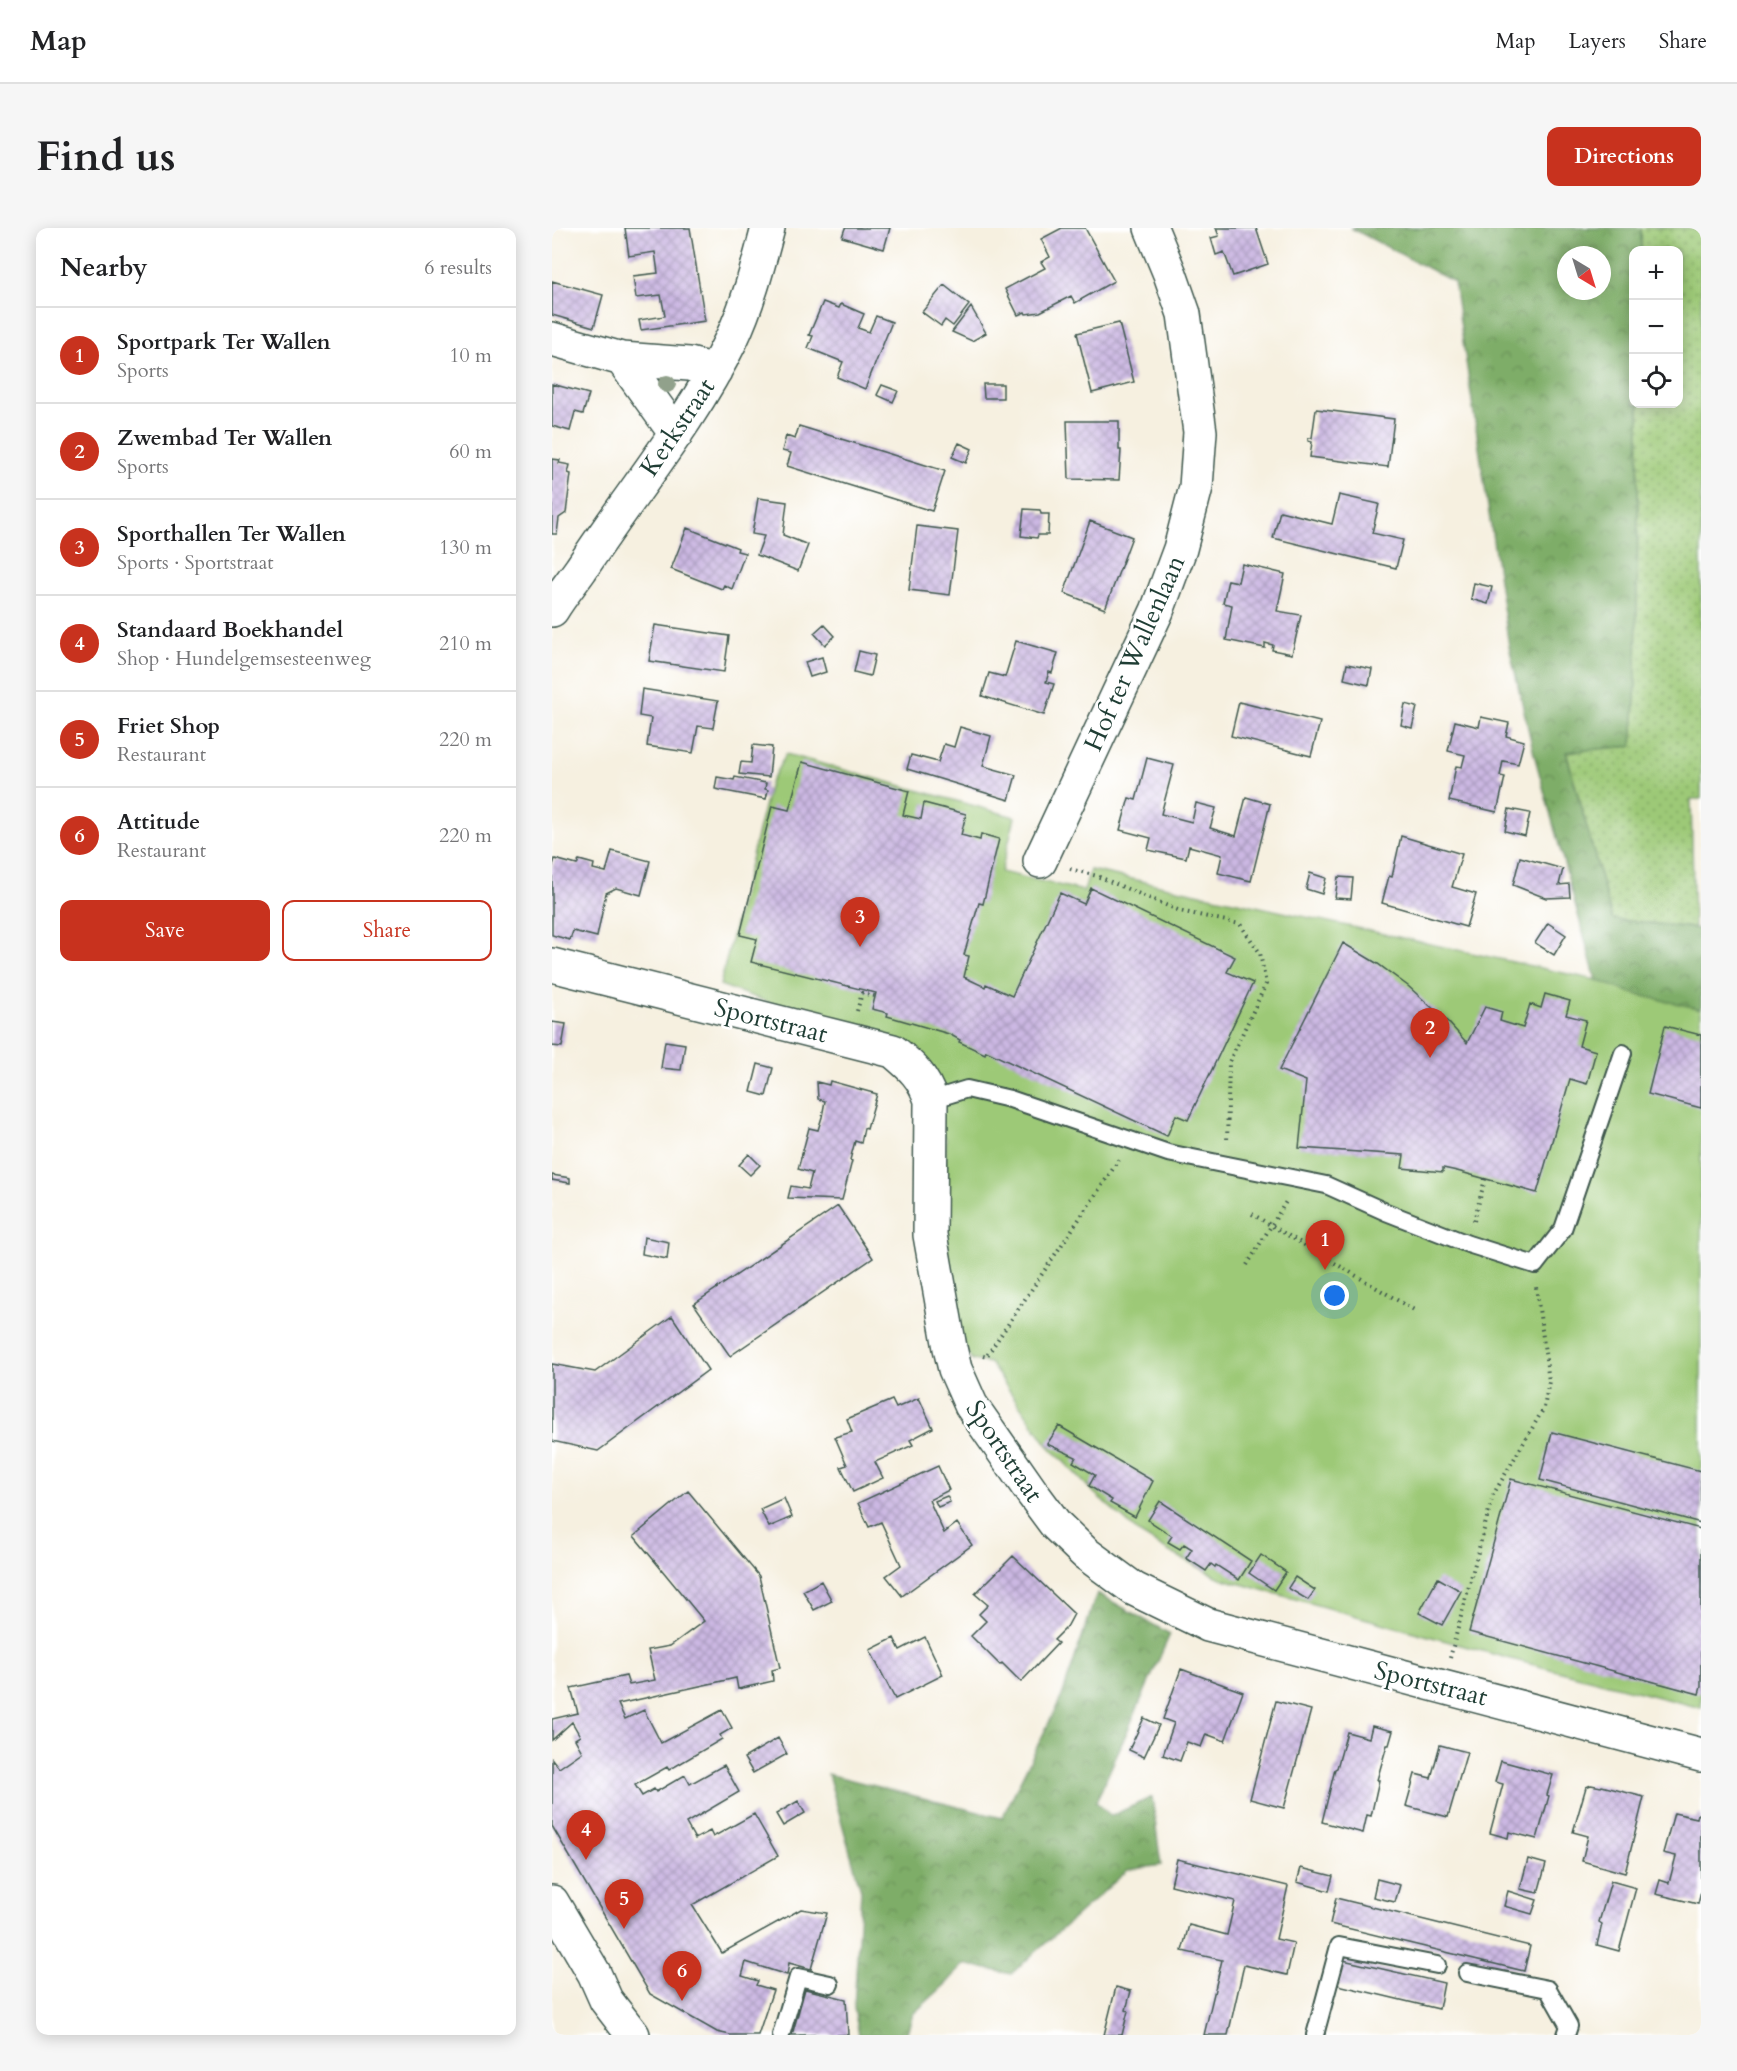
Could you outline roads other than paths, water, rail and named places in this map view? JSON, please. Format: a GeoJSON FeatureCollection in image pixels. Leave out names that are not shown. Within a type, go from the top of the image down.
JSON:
{"type":"FeatureCollection","features":[{"type":"Feature","properties":{"kind":"street","name":"Kerkstraat"},"geometry":{"type":"LineString","coordinates":[[552,610],[607,528],[676,434],[715,371],[732,339],[751,288],[768,228]]}},
{"type":"Feature","properties":{"kind":"street","name":"Hof ter Wallenlaan"},"geometry":{"type":"LineString","coordinates":[[1040,861],[1157,611],[1180,549],[1196,488],[1200,432],[1184,314],[1151,228]]}},
{"type":"Feature","properties":{"kind":"street"},"geometry":{"type":"LineString","coordinates":[[552,339],[622,359],[689,364],[715,371]]}},
{"type":"Feature","properties":{"kind":"street"},"geometry":{"type":"LineString","coordinates":[[622,359],[676,434]]}},
{"type":"Feature","properties":{"kind":"street","name":"Sportstraat"},"geometry":{"type":"LineString","coordinates":[[552,965],[892,1051],[916,1071],[926,1085],[931,1100],[930,1235],[955,1369],[971,1405],[1056,1525],[1085,1553],[1134,1590],[1208,1625],[1701,1755]]}},
{"type":"Feature","properties":{"kind":"street"},"geometry":{"type":"LineString","coordinates":[[552,1902],[594,1973],[606,2000],[633,2035]]}},
{"type":"Feature","properties":{"kind":"lane"},"geometry":{"type":"LineString","coordinates":[[931,1100],[967,1089],[1010,1099],[1168,1153],[1326,1185],[1386,1212],[1468,1244],[1535,1265],[1563,1229],[1623,1053]]}},
{"type":"Feature","properties":{"kind":"lane"},"geometry":{"type":"LineString","coordinates":[[1315,2035],[1339,1946],[1437,1965]]}},
{"type":"Feature","properties":{"kind":"lane"},"geometry":{"type":"LineString","coordinates":[[1467,1973],[1548,1989],[1569,2026],[1566,2035]]}},
{"type":"Feature","properties":{"kind":"lane"},"geometry":{"type":"LineString","coordinates":[[781,2035],[798,1977],[830,1984]]}},
{"type":"Feature","properties":{"kind":"place","name":"Sporthallen Ter Wallen"},"geometry":{"type":"Point","coordinates":[860,947]}},
{"type":"Feature","properties":{"kind":"place","name":"Zwembad Ter Wallen"},"geometry":{"type":"Point","coordinates":[1430,1058]}},
{"type":"Feature","properties":{"kind":"place","name":"Sportpark Ter Wallen"},"geometry":{"type":"Point","coordinates":[1325,1270]}},
{"type":"Feature","properties":{"kind":"place","name":"Standaard Boekhandel"},"geometry":{"type":"Point","coordinates":[586,1860]}},
{"type":"Feature","properties":{"kind":"place","name":"Friet Shop"},"geometry":{"type":"Point","coordinates":[624,1929]}},
{"type":"Feature","properties":{"kind":"place","name":"Attitude"},"geometry":{"type":"Point","coordinates":[682,2001]}}]}
